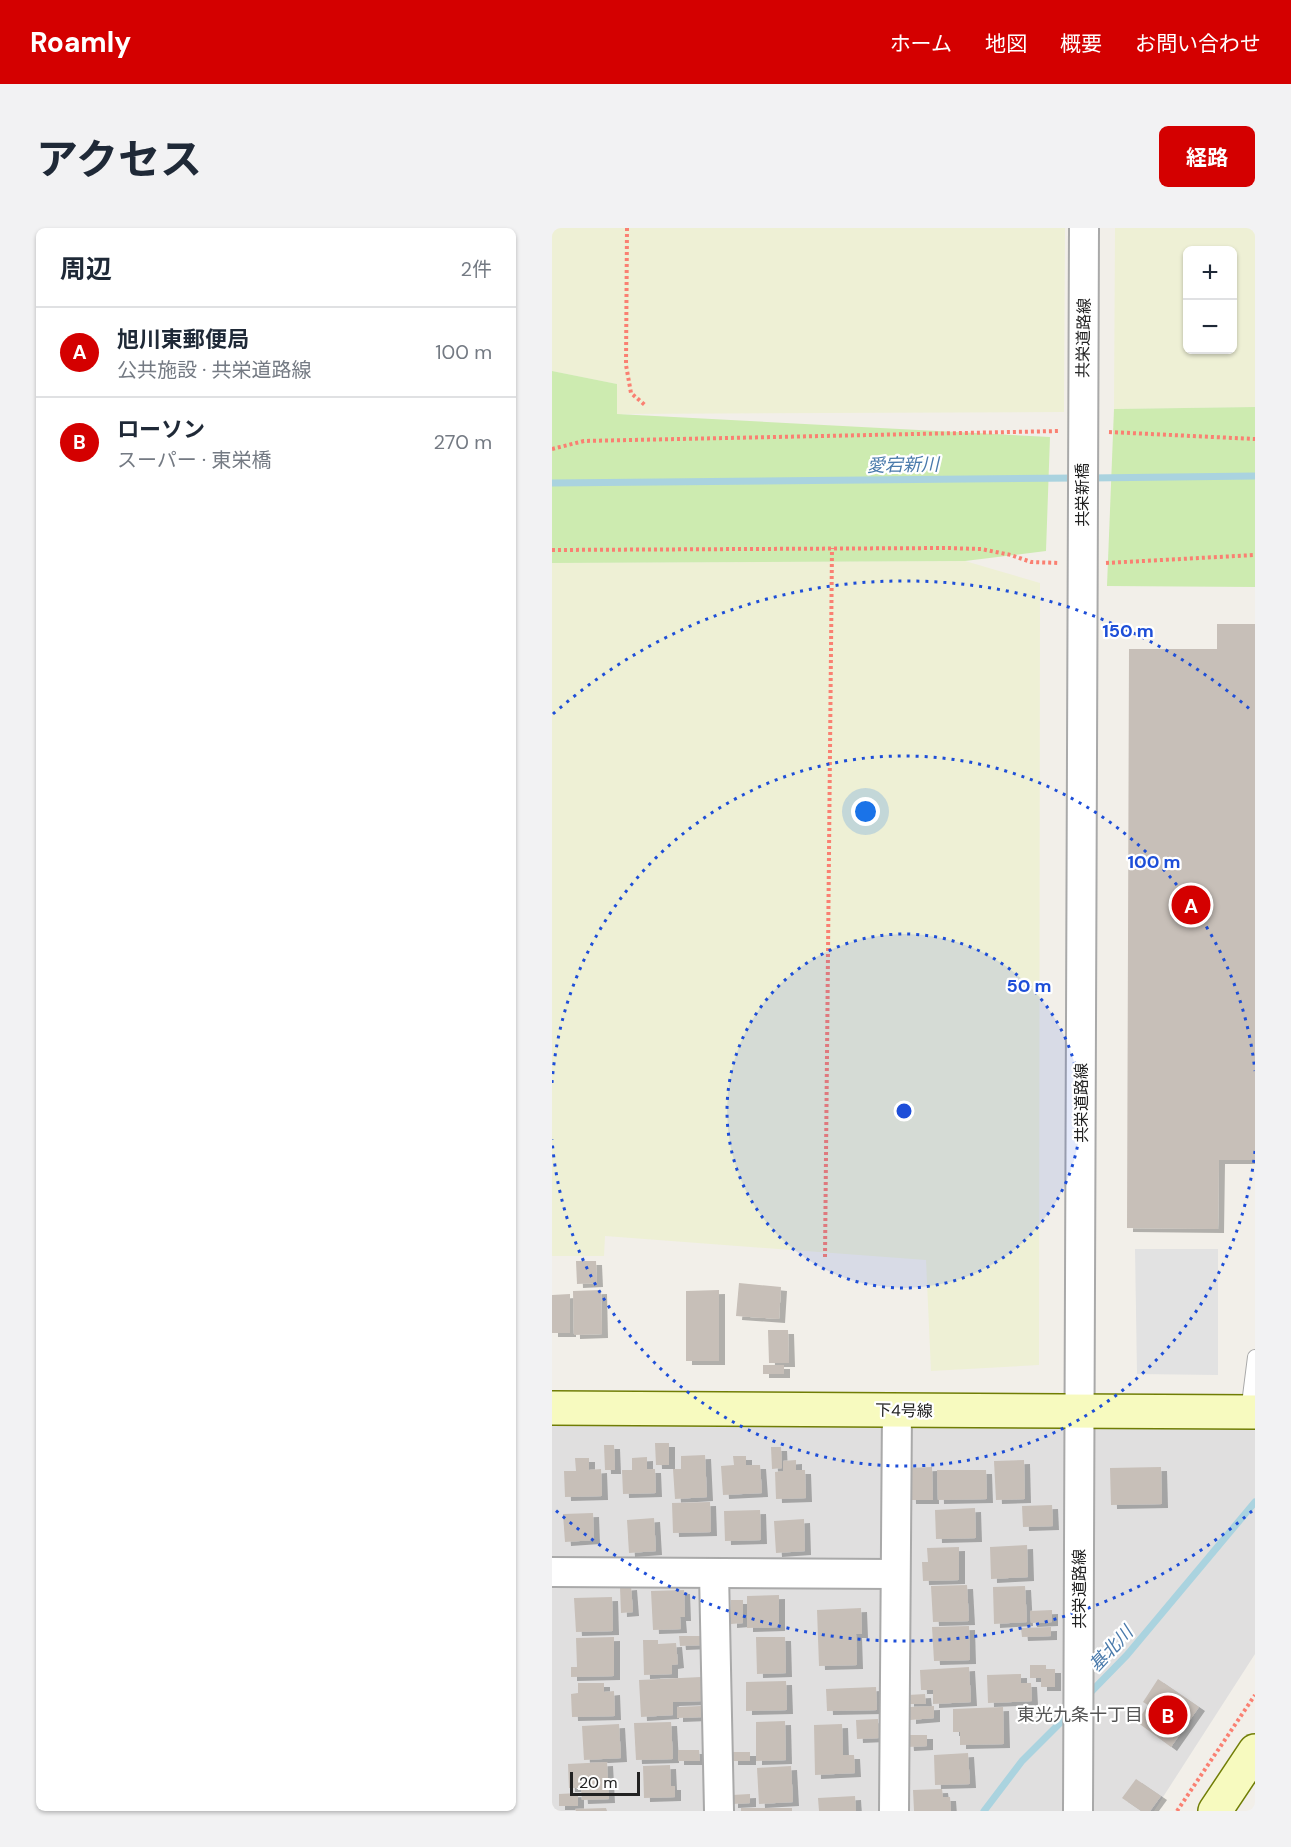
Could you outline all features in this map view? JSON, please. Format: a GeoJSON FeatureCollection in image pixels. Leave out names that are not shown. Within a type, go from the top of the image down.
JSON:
{"type":"FeatureCollection","features":[{"type":"Feature","properties":{"kind":"street","name":"共栄道路線"},"geometry":{"type":"LineString","coordinates":[[1082,440],[1084,228]]}},
{"type":"Feature","properties":{"kind":"street","name":"共栄新橋"},"geometry":{"type":"LineString","coordinates":[[1082,440],[1082,553]]}},
{"type":"Feature","properties":{"kind":"street","name":"共栄道路線"},"geometry":{"type":"LineString","coordinates":[[1078,1811],[1082,553]]}},
{"type":"Feature","properties":{"kind":"street","name":"下4号線"},"geometry":{"type":"LineString","coordinates":[[552,1408],[1251,1412]]}},
{"type":"Feature","properties":{"kind":"street"},"geometry":{"type":"LineString","coordinates":[[894,1811],[897,1410]]}},
{"type":"Feature","properties":{"kind":"street"},"geometry":{"type":"LineString","coordinates":[[552,1572],[894,1575]]}},
{"type":"Feature","properties":{"kind":"street"},"geometry":{"type":"LineString","coordinates":[[714,1573],[719,1811]]}},
{"type":"Feature","properties":{"kind":"street"},"geometry":{"type":"LineString","coordinates":[[1215,1811],[1255,1751]]}},
{"type":"Feature","properties":{"kind":"lane"},"geometry":{"type":"LineString","coordinates":[[1251,1412],[1255,1357]]}},
{"type":"Feature","properties":{"kind":"path"},"geometry":{"type":"LineString","coordinates":[[627,228],[626,365],[631,393],[646,406]]}},
{"type":"Feature","properties":{"kind":"path"},"geometry":{"type":"LineString","coordinates":[[552,449],[584,441],[1255,439]]}},
{"type":"Feature","properties":{"kind":"path"},"geometry":{"type":"LineString","coordinates":[[825,1257],[832,548]]}},
{"type":"Feature","properties":{"kind":"path"},"geometry":{"type":"LineString","coordinates":[[552,550],[981,549],[1031,562],[1082,553],[1255,555]]}},
{"type":"Feature","properties":{"kind":"path"},"geometry":{"type":"LineString","coordinates":[[1177,1811],[1255,1695]]}},
{"type":"Feature","properties":{"kind":"shaded area"},"geometry":{"type":"Polygon","coordinates":[[[1135,1249],[1218,1249],[1218,1375],[1137,1374],[1135,1249]]]}},
{"type":"Feature","properties":{"kind":"shaded area"},"geometry":{"type":"Polygon","coordinates":[[[552,1422],[1100,1425],[1255,1430],[1255,1654],[1154,1811],[552,1811],[552,1422]]]}},
{"type":"Feature","properties":{"kind":"green space"},"geometry":{"type":"Polygon","coordinates":[[[552,228],[1065,228],[1064,412],[616,414],[617,384],[552,371],[552,228]]]}},
{"type":"Feature","properties":{"kind":"green space"},"geometry":{"type":"Polygon","coordinates":[[[1115,228],[1255,228],[1255,407],[1114,409],[1115,228]]]}},
{"type":"Feature","properties":{"kind":"green space"},"geometry":{"type":"Polygon","coordinates":[[[552,371],[617,384],[617,414],[1050,437],[1046,551],[965,561],[552,563],[552,371]]]}},
{"type":"Feature","properties":{"kind":"green space"},"geometry":{"type":"Polygon","coordinates":[[[1255,407],[1255,587],[1107,586],[1114,409],[1255,407]]]}},
{"type":"Feature","properties":{"kind":"green space"},"geometry":{"type":"Polygon","coordinates":[[[965,561],[1040,583],[1039,1365],[931,1371],[926,1260],[605,1236],[604,1256],[552,1256],[552,563],[965,561]]]}},
{"type":"Feature","properties":{"kind":"building"},"geometry":{"type":"Polygon","coordinates":[[[1217,624],[1255,624],[1255,1160],[1219,1160],[1218,1229],[1127,1228],[1129,649],[1217,649],[1217,624]]]}},
{"type":"Feature","properties":{"kind":"building"},"geometry":{"type":"Polygon","coordinates":[[[576,1261],[596,1261],[597,1283],[577,1284],[576,1261]]]}},
{"type":"Feature","properties":{"kind":"building"},"geometry":{"type":"Polygon","coordinates":[[[739,1283],[781,1287],[779,1319],[736,1316],[739,1283]]]}},
{"type":"Feature","properties":{"kind":"building"},"geometry":{"type":"Polygon","coordinates":[[[601,1290],[602,1334],[574,1335],[573,1291],[601,1290]]]}},
{"type":"Feature","properties":{"kind":"building"},"geometry":{"type":"Polygon","coordinates":[[[719,1290],[719,1361],[686,1361],[686,1291],[719,1290]]]}},
{"type":"Feature","properties":{"kind":"building"},"geometry":{"type":"Polygon","coordinates":[[[570,1294],[570,1333],[552,1333],[552,1295],[570,1294]]]}},
{"type":"Feature","properties":{"kind":"building"},"geometry":{"type":"Polygon","coordinates":[[[768,1330],[788,1330],[789,1363],[769,1363],[768,1330]]]}},
{"type":"Feature","properties":{"kind":"building"},"geometry":{"type":"Polygon","coordinates":[[[763,1365],[784,1365],[784,1374],[763,1374],[763,1365]]]}},
{"type":"Feature","properties":{"kind":"building"},"geometry":{"type":"Polygon","coordinates":[[[655,1443],[669,1443],[669,1465],[656,1465],[655,1443]]]}},
{"type":"Feature","properties":{"kind":"building"},"geometry":{"type":"Polygon","coordinates":[[[604,1445],[614,1445],[615,1470],[605,1470],[604,1445]]]}},
{"type":"Feature","properties":{"kind":"building"},"geometry":{"type":"Polygon","coordinates":[[[771,1447],[781,1447],[782,1468],[772,1469],[771,1447]]]}},
{"type":"Feature","properties":{"kind":"building"},"geometry":{"type":"Polygon","coordinates":[[[705,1455],[707,1497],[675,1499],[673,1469],[681,1469],[681,1456],[705,1455]]]}},
{"type":"Feature","properties":{"kind":"building"},"geometry":{"type":"Polygon","coordinates":[[[733,1456],[746,1456],[746,1465],[760,1465],[762,1493],[723,1495],[721,1466],[734,1465],[733,1456]]]}},
{"type":"Feature","properties":{"kind":"building"},"geometry":{"type":"Polygon","coordinates":[[[647,1457],[647,1469],[655,1469],[656,1493],[623,1494],[622,1470],[632,1470],[632,1458],[647,1457]]]}},
{"type":"Feature","properties":{"kind":"building"},"geometry":{"type":"Polygon","coordinates":[[[575,1458],[589,1458],[589,1470],[601,1469],[602,1496],[565,1497],[564,1471],[576,1471],[575,1458]]]}},
{"type":"Feature","properties":{"kind":"building"},"geometry":{"type":"Polygon","coordinates":[[[796,1460],[796,1470],[805,1470],[806,1498],[776,1499],[775,1472],[783,1471],[783,1461],[796,1460]]]}},
{"type":"Feature","properties":{"kind":"building"},"geometry":{"type":"Polygon","coordinates":[[[1024,1460],[1025,1499],[996,1500],[994,1461],[1024,1460]]]}},
{"type":"Feature","properties":{"kind":"building"},"geometry":{"type":"Polygon","coordinates":[[[932,1467],[933,1500],[910,1500],[909,1468],[932,1467]]]}},
{"type":"Feature","properties":{"kind":"building"},"geometry":{"type":"Polygon","coordinates":[[[1161,1467],[1162,1504],[1111,1505],[1110,1468],[1161,1467]]]}},
{"type":"Feature","properties":{"kind":"building"},"geometry":{"type":"Polygon","coordinates":[[[937,1470],[986,1470],[987,1499],[938,1500],[937,1470]]]}},
{"type":"Feature","properties":{"kind":"building"},"geometry":{"type":"Polygon","coordinates":[[[710,1502],[711,1532],[673,1533],[672,1503],[710,1502]]]}},
{"type":"Feature","properties":{"kind":"building"},"geometry":{"type":"Polygon","coordinates":[[[1052,1505],[1053,1526],[1023,1527],[1022,1506],[1052,1505]]]}},
{"type":"Feature","properties":{"kind":"building"},"geometry":{"type":"Polygon","coordinates":[[[975,1508],[976,1538],[936,1539],[935,1510],[975,1508]]]}},
{"type":"Feature","properties":{"kind":"building"},"geometry":{"type":"Polygon","coordinates":[[[760,1510],[761,1540],[725,1541],[724,1511],[760,1510]]]}},
{"type":"Feature","properties":{"kind":"building"},"geometry":{"type":"Polygon","coordinates":[[[593,1513],[594,1540],[565,1542],[563,1514],[593,1513]]]}},
{"type":"Feature","properties":{"kind":"building"},"geometry":{"type":"Polygon","coordinates":[[[654,1518],[656,1551],[629,1553],[627,1520],[654,1518]]]}},
{"type":"Feature","properties":{"kind":"building"},"geometry":{"type":"Polygon","coordinates":[[[804,1519],[805,1551],[776,1553],[774,1521],[804,1519]]]}},
{"type":"Feature","properties":{"kind":"building"},"geometry":{"type":"Polygon","coordinates":[[[1027,1545],[1028,1577],[991,1579],[990,1547],[1027,1545]]]}},
{"type":"Feature","properties":{"kind":"building"},"geometry":{"type":"Polygon","coordinates":[[[959,1547],[959,1580],[923,1581],[922,1562],[928,1562],[927,1548],[959,1547]]]}},
{"type":"Feature","properties":{"kind":"building"},"geometry":{"type":"Polygon","coordinates":[[[967,1585],[969,1621],[933,1622],[931,1586],[967,1585]]]}},
{"type":"Feature","properties":{"kind":"building"},"geometry":{"type":"Polygon","coordinates":[[[631,1586],[633,1612],[621,1613],[620,1587],[631,1586]]]}},
{"type":"Feature","properties":{"kind":"building"},"geometry":{"type":"Polygon","coordinates":[[[1025,1586],[1027,1622],[994,1624],[993,1587],[1025,1586]]]}},
{"type":"Feature","properties":{"kind":"building"},"geometry":{"type":"Polygon","coordinates":[[[684,1590],[685,1617],[680,1617],[681,1629],[653,1630],[651,1591],[684,1590]]]}},
{"type":"Feature","properties":{"kind":"building"},"geometry":{"type":"Polygon","coordinates":[[[779,1595],[779,1627],[747,1628],[747,1596],[779,1595]]]}},
{"type":"Feature","properties":{"kind":"building"},"geometry":{"type":"Polygon","coordinates":[[[612,1597],[613,1631],[576,1632],[574,1598],[612,1597]]]}},
{"type":"Feature","properties":{"kind":"building"},"geometry":{"type":"Polygon","coordinates":[[[731,1600],[743,1600],[743,1623],[731,1624],[731,1600]]]}},
{"type":"Feature","properties":{"kind":"building"},"geometry":{"type":"Polygon","coordinates":[[[861,1608],[862,1634],[856,1634],[857,1665],[819,1666],[817,1610],[861,1608]]]}},
{"type":"Feature","properties":{"kind":"building"},"geometry":{"type":"Polygon","coordinates":[[[1052,1610],[1052,1622],[1031,1623],[1030,1611],[1052,1610]]]}},
{"type":"Feature","properties":{"kind":"building"},"geometry":{"type":"Polygon","coordinates":[[[969,1626],[970,1660],[934,1661],[932,1627],[969,1626]]]}},
{"type":"Feature","properties":{"kind":"building"},"geometry":{"type":"Polygon","coordinates":[[[1051,1627],[1051,1636],[1022,1637],[1021,1628],[1051,1627]]]}},
{"type":"Feature","properties":{"kind":"building"},"geometry":{"type":"Polygon","coordinates":[[[679,1636],[703,1636],[703,1645],[680,1646],[679,1636]]]}},
{"type":"Feature","properties":{"kind":"building"},"geometry":{"type":"Polygon","coordinates":[[[614,1637],[614,1676],[571,1677],[571,1667],[577,1667],[576,1638],[614,1637]]]}},
{"type":"Feature","properties":{"kind":"building"},"geometry":{"type":"Polygon","coordinates":[[[756,1637],[785,1637],[786,1673],[757,1674],[756,1637]]]}},
{"type":"Feature","properties":{"kind":"building"},"geometry":{"type":"Polygon","coordinates":[[[643,1640],[658,1640],[658,1644],[676,1643],[678,1664],[672,1665],[672,1674],[644,1675],[643,1640]]]}},
{"type":"Feature","properties":{"kind":"building"},"geometry":{"type":"Polygon","coordinates":[[[1030,1665],[1046,1665],[1046,1669],[1055,1669],[1055,1687],[1041,1687],[1041,1678],[1030,1678],[1030,1665]]]}},
{"type":"Feature","properties":{"kind":"building"},"geometry":{"type":"Polygon","coordinates":[[[969,1667],[971,1702],[933,1704],[933,1690],[921,1690],[920,1670],[969,1667]]]}},
{"type":"Feature","properties":{"kind":"building"},"geometry":{"type":"Polygon","coordinates":[[[1021,1674],[1021,1683],[1031,1683],[1032,1701],[988,1703],[987,1675],[1021,1674]]]}},
{"type":"Feature","properties":{"kind":"building"},"geometry":{"type":"Polygon","coordinates":[[[701,1677],[702,1701],[673,1702],[673,1715],[641,1717],[639,1680],[701,1677]]]}},
{"type":"Feature","properties":{"kind":"building"},"geometry":{"type":"Polygon","coordinates":[[[1158,1679],[1199,1707],[1171,1747],[1137,1722],[1148,1705],[1143,1702],[1158,1679]]]}},
{"type":"Feature","properties":{"kind":"building"},"geometry":{"type":"Polygon","coordinates":[[[786,1681],[787,1710],[746,1711],[746,1682],[786,1681]]]}},
{"type":"Feature","properties":{"kind":"building"},"geometry":{"type":"Polygon","coordinates":[[[578,1683],[604,1683],[604,1692],[614,1691],[615,1716],[572,1717],[571,1694],[578,1693],[578,1683]]]}},
{"type":"Feature","properties":{"kind":"building"},"geometry":{"type":"Polygon","coordinates":[[[876,1687],[877,1710],[827,1711],[826,1689],[876,1687]]]}},
{"type":"Feature","properties":{"kind":"building"},"geometry":{"type":"Polygon","coordinates":[[[925,1694],[926,1704],[908,1704],[908,1695],[925,1694]]]}},
{"type":"Feature","properties":{"kind":"building"},"geometry":{"type":"Polygon","coordinates":[[[701,1706],[702,1717],[677,1718],[677,1707],[701,1706]]]}},
{"type":"Feature","properties":{"kind":"building"},"geometry":{"type":"Polygon","coordinates":[[[934,1706],[934,1718],[910,1720],[910,1707],[934,1706]]]}},
{"type":"Feature","properties":{"kind":"building"},"geometry":{"type":"Polygon","coordinates":[[[1003,1707],[1004,1744],[960,1745],[960,1732],[953,1732],[953,1709],[1003,1707]]]}},
{"type":"Feature","properties":{"kind":"building"},"geometry":{"type":"Polygon","coordinates":[[[878,1719],[879,1738],[857,1739],[856,1720],[878,1719]]]}},
{"type":"Feature","properties":{"kind":"building"},"geometry":{"type":"Polygon","coordinates":[[[785,1721],[786,1760],[756,1761],[756,1722],[785,1721]]]}},
{"type":"Feature","properties":{"kind":"building"},"geometry":{"type":"Polygon","coordinates":[[[671,1722],[673,1759],[636,1760],[634,1723],[671,1722]]]}},
{"type":"Feature","properties":{"kind":"building"},"geometry":{"type":"Polygon","coordinates":[[[619,1724],[621,1758],[584,1760],[582,1726],[619,1724]]]}},
{"type":"Feature","properties":{"kind":"building"},"geometry":{"type":"Polygon","coordinates":[[[842,1724],[843,1755],[854,1755],[855,1773],[815,1775],[814,1725],[842,1724]]]}},
{"type":"Feature","properties":{"kind":"building"},"geometry":{"type":"Polygon","coordinates":[[[907,1735],[927,1735],[927,1746],[908,1747],[907,1735]]]}},
{"type":"Feature","properties":{"kind":"building"},"geometry":{"type":"Polygon","coordinates":[[[678,1750],[699,1750],[700,1761],[678,1761],[678,1750]]]}},
{"type":"Feature","properties":{"kind":"building"},"geometry":{"type":"Polygon","coordinates":[[[732,1752],[750,1752],[750,1761],[732,1761],[732,1752]]]}},
{"type":"Feature","properties":{"kind":"building"},"geometry":{"type":"Polygon","coordinates":[[[968,1753],[970,1784],[935,1785],[934,1755],[968,1753]]]}},
{"type":"Feature","properties":{"kind":"building"},"geometry":{"type":"Polygon","coordinates":[[[607,1762],[609,1799],[582,1800],[581,1788],[569,1788],[568,1764],[607,1762]]]}},
{"type":"Feature","properties":{"kind":"building"},"geometry":{"type":"Polygon","coordinates":[[[670,1765],[671,1786],[675,1786],[675,1797],[644,1798],[643,1766],[670,1765]]]}},
{"type":"Feature","properties":{"kind":"building"},"geometry":{"type":"Polygon","coordinates":[[[791,1766],[793,1802],[759,1804],[757,1768],[791,1766]]]}},
{"type":"Feature","properties":{"kind":"building"},"geometry":{"type":"Polygon","coordinates":[[[1136,1779],[1161,1796],[1150,1811],[1141,1811],[1122,1798],[1136,1779]]]}},
{"type":"Feature","properties":{"kind":"building"},"geometry":{"type":"Polygon","coordinates":[[[942,1789],[943,1797],[950,1797],[951,1811],[914,1811],[913,1790],[942,1789]]]}},
{"type":"Feature","properties":{"kind":"building"},"geometry":{"type":"Polygon","coordinates":[[[578,1793],[578,1806],[559,1806],[559,1794],[578,1793]]]}},
{"type":"Feature","properties":{"kind":"building"},"geometry":{"type":"Polygon","coordinates":[[[750,1794],[750,1803],[732,1804],[732,1795],[750,1794]]]}},
{"type":"Feature","properties":{"kind":"building"},"geometry":{"type":"Polygon","coordinates":[[[855,1796],[856,1811],[819,1811],[818,1798],[855,1796]]]}},
{"type":"Feature","properties":{"kind":"building"},"geometry":{"type":"Polygon","coordinates":[[[606,1808],[607,1811],[576,1811],[575,1809],[606,1808]]]}},
{"type":"Feature","properties":{"kind":"building"},"geometry":{"type":"Polygon","coordinates":[[[741,1808],[792,1808],[792,1811],[741,1811],[741,1808]]]}},
{"type":"Feature","properties":{"kind":"waterway","name":"愛宕新川"},"geometry":{"type":"LineString","coordinates":[[1090,478],[1255,476]]}},
{"type":"Feature","properties":{"kind":"waterway","name":"愛宕新川"},"geometry":{"type":"LineString","coordinates":[[552,483],[1075,478]]}},
{"type":"Feature","properties":{"kind":"waterway","name":"基北川"},"geometry":{"type":"LineString","coordinates":[[1088,1695],[1127,1655],[1255,1502]]}},
{"type":"Feature","properties":{"kind":"waterway","name":"基北川"},"geometry":{"type":"LineString","coordinates":[[984,1811],[1022,1761],[1069,1714]]}},
{"type":"Feature","properties":{"kind":"place","name":"旭川東郵便局"},"geometry":{"type":"Point","coordinates":[1191,905]}},
{"type":"Feature","properties":{"kind":"place","name":"ローソン"},"geometry":{"type":"Point","coordinates":[1168,1715]}},
{"type":"Feature","properties":{"kind":"district","name":"東光九条十丁目"},"geometry":{"type":"Point","coordinates":[1080,1715]}}]}
